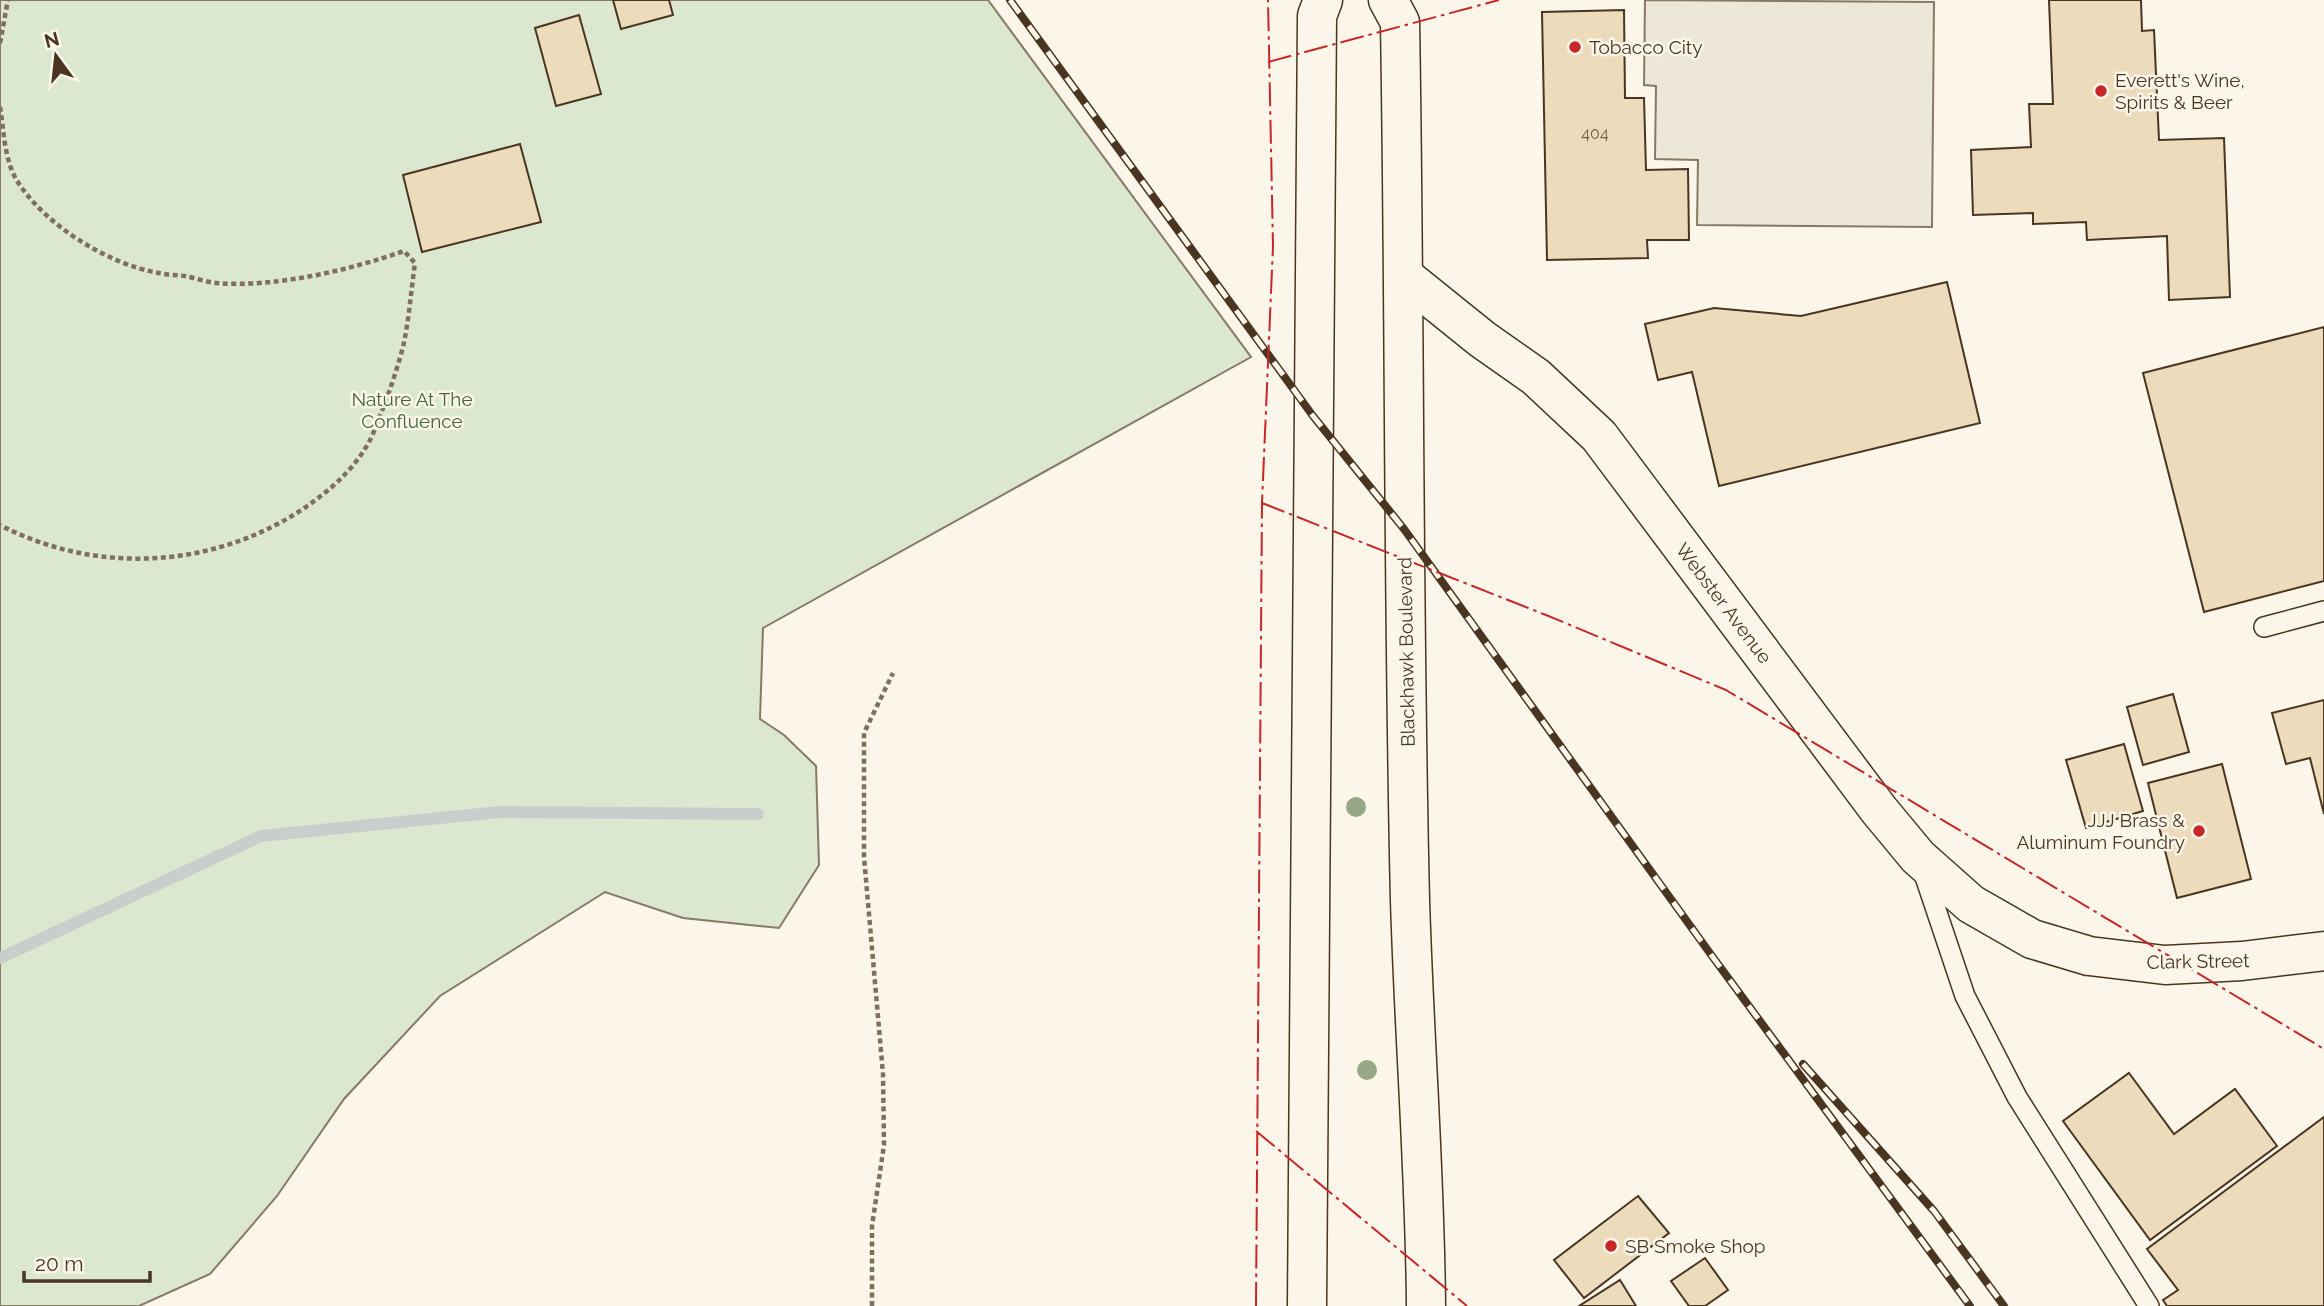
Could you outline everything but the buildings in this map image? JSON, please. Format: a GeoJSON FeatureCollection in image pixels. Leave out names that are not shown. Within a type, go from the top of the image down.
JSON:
{"type":"FeatureCollection","features":[{"type":"Feature","properties":{"kind":"main road"},"geometry":{"type":"LineString","coordinates":[[1307,1306],[1317,16],[1323,0]]}},
{"type":"Feature","properties":{"kind":"main road","name":"Blackhawk Boulevard"},"geometry":{"type":"LineString","coordinates":[[1388,0],[1400,22],[1410,901],[1426,1235],[1426,1306]]}},
{"type":"Feature","properties":{"kind":"main road","name":"Webster Avenue"},"geometry":{"type":"LineString","coordinates":[[1405,277],[1482,339],[1536,377],[1599,436],[1879,810],[1918,857],[1971,904],[2032,940]]}},
{"type":"Feature","properties":{"kind":"main road","name":"Clark Street"},"geometry":{"type":"LineString","coordinates":[[2032,940],[2089,956],[2165,965],[2242,961],[2324,951]]}},
{"type":"Feature","properties":{"kind":"lane"},"geometry":{"type":"LineString","coordinates":[[2264,627],[2324,611]]}},
{"type":"Feature","properties":{"kind":"lane"},"geometry":{"type":"LineString","coordinates":[[1918,857],[1965,996],[2005,1074],[2149,1306]]}},
{"type":"Feature","properties":{"kind":"path"},"geometry":{"type":"LineString","coordinates":[[0,43],[8,0]]}},
{"type":"Feature","properties":{"kind":"path"},"geometry":{"type":"LineString","coordinates":[[0,107],[9,163],[23,189],[46,216],[70,234],[126,263],[157,273],[227,283],[311,276],[375,261],[404,251],[415,263],[404,344],[370,441],[343,478],[319,499],[288,519],[259,534],[219,549],[195,555],[148,559],[66,550],[21,536],[0,525]]}},
{"type":"Feature","properties":{"kind":"path"},"geometry":{"type":"LineString","coordinates":[[872,1306],[872,1226],[884,1145],[883,1074],[864,857],[864,733],[893,673]]}},
{"type":"Feature","properties":{"kind":"green space","name":"Nature At The Confluence"},"geometry":{"type":"Polygon","coordinates":[[[0,0],[988,0],[1251,357],[763,628],[760,719],[784,735],[816,766],[819,865],[779,928],[683,918],[605,892],[440,996],[344,1099],[277,1196],[210,1274],[139,1306],[0,1306],[0,0]]]}},
{"type":"Feature","properties":{"kind":"shaded area"},"geometry":{"type":"Polygon","coordinates":[[[1645,0],[1934,2],[1932,227],[1697,225],[1698,160],[1655,159],[1656,86],[1644,85],[1645,0]]]}},
{"type":"Feature","properties":{"kind":"waterway"},"geometry":{"type":"LineString","coordinates":[[0,958],[261,836],[500,812],[758,814]]}},
{"type":"Feature","properties":{"kind":"railway"},"geometry":{"type":"LineString","coordinates":[[1010,0],[1313,416],[1404,529],[1712,956],[1970,1306]]}},
{"type":"Feature","properties":{"kind":"railway"},"geometry":{"type":"LineString","coordinates":[[1803,1064],[1934,1211],[2004,1306]]}},
{"type":"Feature","properties":{"kind":"power"},"geometry":{"type":"LineString","coordinates":[[1256,1306],[1262,503],[1273,246],[1268,0]]}},
{"type":"Feature","properties":{"kind":"power"},"geometry":{"type":"LineString","coordinates":[[1268,62],[1499,0]]}},
{"type":"Feature","properties":{"kind":"power"},"geometry":{"type":"LineString","coordinates":[[1262,503],[1546,615],[1726,690],[2324,1049]]}},
{"type":"Feature","properties":{"kind":"power"},"geometry":{"type":"LineString","coordinates":[[1256,1131],[1467,1306]]}},
{"type":"Feature","properties":{"kind":"place","name":"Tobacco City"},"geometry":{"type":"Point","coordinates":[1575,47]}},
{"type":"Feature","properties":{"kind":"place","name":"Everett's Wine, Spirits & Beer"},"geometry":{"type":"Point","coordinates":[2101,91]}},
{"type":"Feature","properties":{"kind":"place","name":"JJJ Brass & Aluminum Foundry"},"geometry":{"type":"Point","coordinates":[2199,831]}},
{"type":"Feature","properties":{"kind":"place","name":"SB Smoke Shop"},"geometry":{"type":"Point","coordinates":[1611,1246]}}]}
